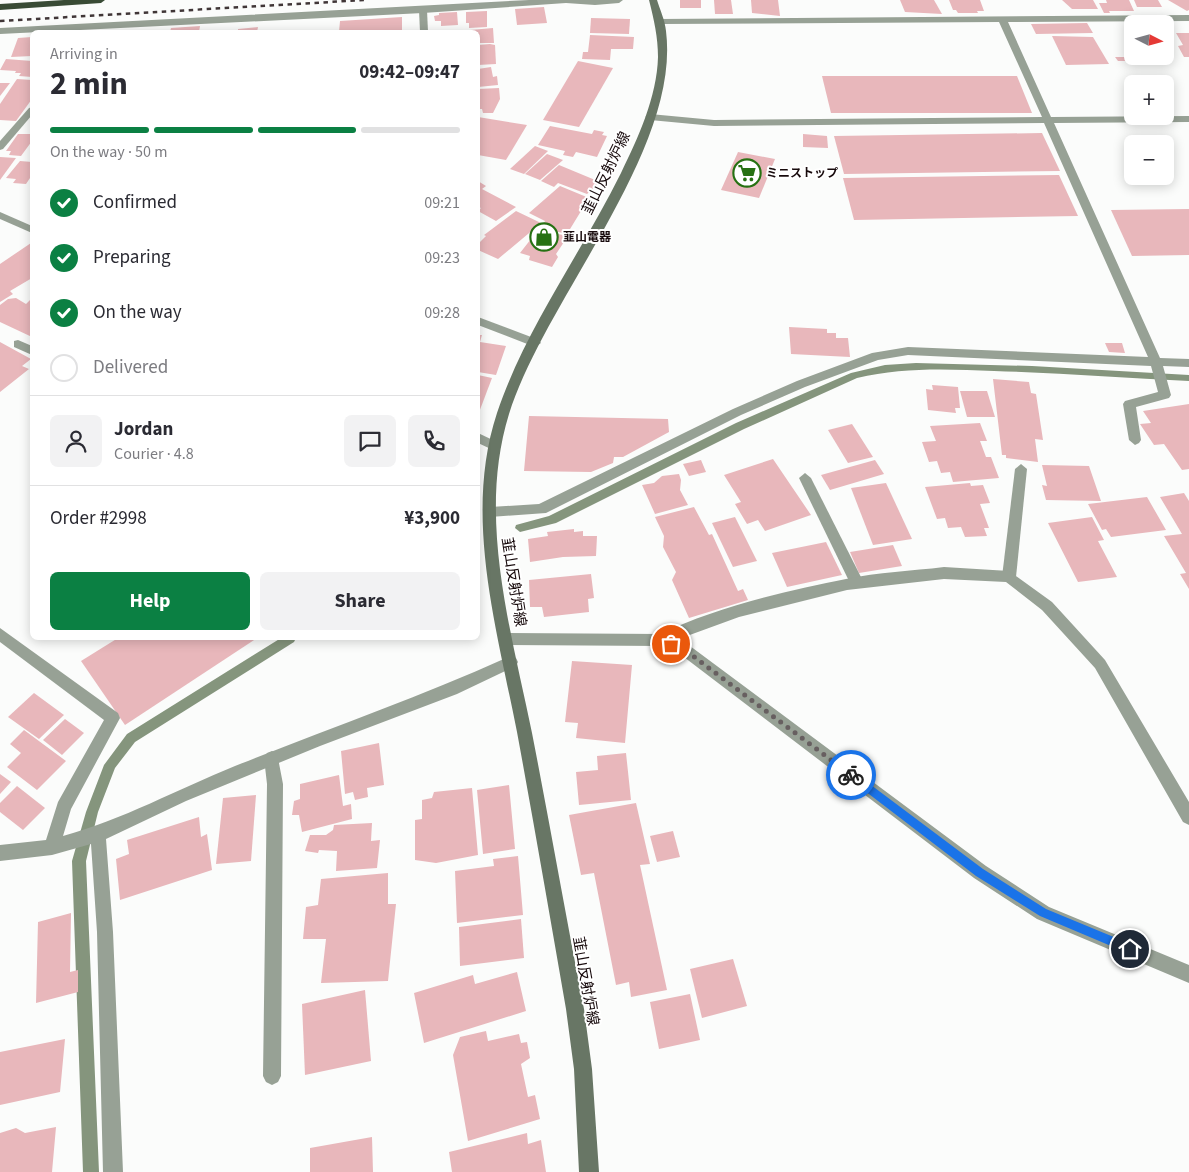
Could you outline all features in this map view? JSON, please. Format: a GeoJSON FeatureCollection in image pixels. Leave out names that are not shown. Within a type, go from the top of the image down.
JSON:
{"type":"FeatureCollection","features":[{"type":"Feature","properties":{"kind":"highway"},"geometry":{"type":"LineString","coordinates":[[0,7],[101,0]]}},
{"type":"Feature","properties":{"kind":"main road","name":"韮山反射炉線"},"geometry":{"type":"LineString","coordinates":[[589,1172],[583,1069],[575,1009],[491,549],[490,512],[494,445],[502,414],[535,343],[631,166],[650,117],[660,74],[661,21],[653,0]]}},
{"type":"Feature","properties":{"kind":"street"},"geometry":{"type":"LineString","coordinates":[[0,31],[423,10],[566,0],[595,2],[618,0]]}},
{"type":"Feature","properties":{"kind":"street"},"geometry":{"type":"LineString","coordinates":[[423,10],[424,30]]}},
{"type":"Feature","properties":{"kind":"street"},"geometry":{"type":"LineString","coordinates":[[661,21],[1189,18]]}},
{"type":"Feature","properties":{"kind":"street"},"geometry":{"type":"LineString","coordinates":[[1003,20],[1157,364],[1166,395],[1129,404],[1135,440]]}},
{"type":"Feature","properties":{"kind":"street"},"geometry":{"type":"LineString","coordinates":[[0,147],[30,112]]}},
{"type":"Feature","properties":{"kind":"street"},"geometry":{"type":"LineString","coordinates":[[650,117],[714,123],[1189,119]]}},
{"type":"Feature","properties":{"kind":"street"},"geometry":{"type":"LineString","coordinates":[[1,216],[30,229]]}},
{"type":"Feature","properties":{"kind":"street"},"geometry":{"type":"LineString","coordinates":[[480,322],[535,343]]}},
{"type":"Feature","properties":{"kind":"street"},"geometry":{"type":"LineString","coordinates":[[18,344],[30,350]]}},
{"type":"Feature","properties":{"kind":"street"},"geometry":{"type":"LineString","coordinates":[[490,512],[541,509],[737,412],[801,384],[887,353],[908,351],[1157,364],[1189,363]]}},
{"type":"Feature","properties":{"kind":"street"},"geometry":{"type":"LineString","coordinates":[[480,439],[494,445]]}},
{"type":"Feature","properties":{"kind":"street"},"geometry":{"type":"LineString","coordinates":[[1009,577],[1020,469]]}},
{"type":"Feature","properties":{"kind":"street"},"geometry":{"type":"LineString","coordinates":[[805,478],[857,583]]}},
{"type":"Feature","properties":{"kind":"street"},"geometry":{"type":"LineString","coordinates":[[662,640],[682,630],[739,611],[857,583],[944,573],[1009,577],[1047,606],[1100,664],[1189,817]]}},
{"type":"Feature","properties":{"kind":"street"},"geometry":{"type":"LineString","coordinates":[[0,634],[113,718],[64,807],[52,847]]}},
{"type":"Feature","properties":{"kind":"street"},"geometry":{"type":"LineString","coordinates":[[507,639],[662,640],[685,650],[980,872],[1043,913],[1189,974]]}},
{"type":"Feature","properties":{"kind":"street"},"geometry":{"type":"LineString","coordinates":[[0,853],[52,847],[98,834],[180,796],[272,758],[452,689],[511,662]]}},
{"type":"Feature","properties":{"kind":"street"},"geometry":{"type":"LineString","coordinates":[[272,758],[275,784],[272,1076]]}},
{"type":"Feature","properties":{"kind":"street"},"geometry":{"type":"LineString","coordinates":[[98,834],[105,932],[113,1172]]}},
{"type":"Feature","properties":{"kind":"building"},"geometry":{"type":"Polygon","coordinates":[[[680,0],[701,0],[701,8],[680,8],[680,0]]]}},
{"type":"Feature","properties":{"kind":"building"},"geometry":{"type":"Polygon","coordinates":[[[714,0],[731,0],[733,14],[715,14],[714,0]]]}},
{"type":"Feature","properties":{"kind":"building"},"geometry":{"type":"Polygon","coordinates":[[[751,0],[778,0],[780,16],[752,13],[751,0]]]}},
{"type":"Feature","properties":{"kind":"building"},"geometry":{"type":"Polygon","coordinates":[[[900,0],[934,0],[942,14],[905,12],[900,0]]]}},
{"type":"Feature","properties":{"kind":"building"},"geometry":{"type":"Polygon","coordinates":[[[949,0],[980,0],[984,11],[977,11],[978,13],[958,13],[956,10],[953,10],[949,0]]]}},
{"type":"Feature","properties":{"kind":"building"},"geometry":{"type":"Polygon","coordinates":[[[1062,0],[1093,0],[1098,9],[1072,9],[1062,0]]]}},
{"type":"Feature","properties":{"kind":"building"},"geometry":{"type":"Polygon","coordinates":[[[1106,0],[1129,0],[1134,11],[1109,11],[1110,13],[1104,13],[1099,3],[1107,3],[1106,0]]]}},
{"type":"Feature","properties":{"kind":"building"},"geometry":{"type":"Polygon","coordinates":[[[1134,0],[1158,0],[1162,7],[1137,7],[1134,0]]]}},
{"type":"Feature","properties":{"kind":"building"},"geometry":{"type":"Polygon","coordinates":[[[1168,0],[1189,0],[1189,10],[1187,11],[1168,0]]]}},
{"type":"Feature","properties":{"kind":"building"},"geometry":{"type":"Polygon","coordinates":[[[544,7],[547,23],[517,25],[515,9],[544,7]]]}},
{"type":"Feature","properties":{"kind":"building"},"geometry":{"type":"Polygon","coordinates":[[[487,11],[487,27],[469,28],[469,23],[466,23],[466,12],[487,11]]]}},
{"type":"Feature","properties":{"kind":"building"},"geometry":{"type":"Polygon","coordinates":[[[457,12],[458,25],[441,26],[441,21],[435,21],[434,16],[439,15],[439,13],[457,12]]]}},
{"type":"Feature","properties":{"kind":"building"},"geometry":{"type":"Polygon","coordinates":[[[402,17],[402,30],[339,30],[340,21],[402,17]]]}},
{"type":"Feature","properties":{"kind":"building"},"geometry":{"type":"Polygon","coordinates":[[[591,18],[630,19],[629,34],[590,33],[591,18]]]}},
{"type":"Feature","properties":{"kind":"building"},"geometry":{"type":"Polygon","coordinates":[[[1087,23],[1093,33],[1036,34],[1031,24],[1087,23]]]}},
{"type":"Feature","properties":{"kind":"building"},"geometry":{"type":"Polygon","coordinates":[[[200,26],[199,30],[170,30],[171,28],[200,26]]]}},
{"type":"Feature","properties":{"kind":"building"},"geometry":{"type":"Polygon","coordinates":[[[258,27],[257,30],[238,29],[258,27]]]}},
{"type":"Feature","properties":{"kind":"building"},"geometry":{"type":"Polygon","coordinates":[[[493,28],[494,43],[480,43],[480,30],[470,30],[493,28]]]}},
{"type":"Feature","properties":{"kind":"building"},"geometry":{"type":"Polygon","coordinates":[[[1176,33],[1189,33],[1189,57],[1184,57],[1178,46],[1183,45],[1176,33]]]}},
{"type":"Feature","properties":{"kind":"building"},"geometry":{"type":"Polygon","coordinates":[[[590,35],[634,37],[633,49],[611,49],[610,60],[582,59],[583,52],[588,52],[590,35]]]}},
{"type":"Feature","properties":{"kind":"building"},"geometry":{"type":"Polygon","coordinates":[[[1052,36],[1093,37],[1109,64],[1066,65],[1052,36]]]}},
{"type":"Feature","properties":{"kind":"building"},"geometry":{"type":"Polygon","coordinates":[[[30,37],[30,56],[11,57],[18,38],[30,37]]]}},
{"type":"Feature","properties":{"kind":"building"},"geometry":{"type":"Polygon","coordinates":[[[480,45],[495,45],[496,64],[480,65],[480,45]]]}},
{"type":"Feature","properties":{"kind":"building"},"geometry":{"type":"Polygon","coordinates":[[[1115,57],[1124,57],[1124,61],[1118,61],[1115,57]]]}},
{"type":"Feature","properties":{"kind":"building"},"geometry":{"type":"Polygon","coordinates":[[[6,59],[30,61],[30,77],[19,76],[21,73],[15,73],[16,71],[0,70],[6,59]]]}},
{"type":"Feature","properties":{"kind":"building"},"geometry":{"type":"Polygon","coordinates":[[[578,61],[613,68],[579,127],[543,120],[578,61]]]}},
{"type":"Feature","properties":{"kind":"building"},"geometry":{"type":"Polygon","coordinates":[[[491,67],[493,77],[497,76],[498,85],[480,87],[480,69],[491,67]]]}},
{"type":"Feature","properties":{"kind":"building"},"geometry":{"type":"Polygon","coordinates":[[[822,76],[1017,76],[1032,113],[831,113],[822,76]]]}},
{"type":"Feature","properties":{"kind":"building"},"geometry":{"type":"Polygon","coordinates":[[[17,79],[30,80],[30,102],[16,121],[0,120],[0,104],[17,79]]]}},
{"type":"Feature","properties":{"kind":"building"},"geometry":{"type":"Polygon","coordinates":[[[0,83],[10,83],[0,96],[0,83]]]}},
{"type":"Feature","properties":{"kind":"building"},"geometry":{"type":"Polygon","coordinates":[[[499,88],[500,99],[493,113],[483,113],[482,109],[480,109],[480,89],[499,88]]]}},
{"type":"Feature","properties":{"kind":"building"},"geometry":{"type":"Polygon","coordinates":[[[480,117],[527,125],[506,160],[480,155],[480,117]]]}},
{"type":"Feature","properties":{"kind":"building"},"geometry":{"type":"Polygon","coordinates":[[[550,126],[592,134],[594,130],[604,132],[602,135],[607,136],[597,157],[576,152],[573,157],[563,155],[565,151],[538,145],[550,126]]]}},
{"type":"Feature","properties":{"kind":"building"},"geometry":{"type":"Polygon","coordinates":[[[1042,133],[1060,171],[844,174],[834,136],[1042,133]]]}},
{"type":"Feature","properties":{"kind":"building"},"geometry":{"type":"Polygon","coordinates":[[[18,134],[30,134],[30,144],[21,156],[9,155],[11,151],[6,151],[18,134]]]}},
{"type":"Feature","properties":{"kind":"building"},"geometry":{"type":"Polygon","coordinates":[[[803,134],[827,136],[828,148],[803,147],[803,134]]]}},
{"type":"Feature","properties":{"kind":"building"},"geometry":{"type":"Polygon","coordinates":[[[535,146],[548,151],[524,174],[510,169],[535,146]]]}},
{"type":"Feature","properties":{"kind":"building"},"geometry":{"type":"Polygon","coordinates":[[[738,152],[775,159],[759,198],[721,190],[738,152]]]}},
{"type":"Feature","properties":{"kind":"building"},"geometry":{"type":"Polygon","coordinates":[[[547,154],[563,160],[540,180],[525,174],[547,154]]]}},
{"type":"Feature","properties":{"kind":"building"},"geometry":{"type":"Polygon","coordinates":[[[0,157],[16,158],[0,180],[0,157]]]}},
{"type":"Feature","properties":{"kind":"building"},"geometry":{"type":"Polygon","coordinates":[[[20,161],[30,162],[30,178],[26,184],[13,183],[16,179],[6,178],[20,161]]]}},
{"type":"Feature","properties":{"kind":"building"},"geometry":{"type":"Polygon","coordinates":[[[559,165],[600,182],[587,194],[558,183],[554,187],[541,181],[559,165]]]}},
{"type":"Feature","properties":{"kind":"building"},"geometry":{"type":"Polygon","coordinates":[[[1059,175],[1078,216],[854,220],[843,178],[1059,175]]]}},
{"type":"Feature","properties":{"kind":"building"},"geometry":{"type":"Polygon","coordinates":[[[480,182],[486,186],[482,189],[516,207],[496,221],[480,212],[480,182]]]}},
{"type":"Feature","properties":{"kind":"building"},"geometry":{"type":"Polygon","coordinates":[[[560,186],[589,198],[567,234],[541,228],[545,221],[529,213],[560,186]]]}},
{"type":"Feature","properties":{"kind":"building"},"geometry":{"type":"Polygon","coordinates":[[[1189,209],[1189,255],[1132,256],[1111,210],[1189,209]]]}},
{"type":"Feature","properties":{"kind":"building"},"geometry":{"type":"Polygon","coordinates":[[[516,211],[541,223],[498,259],[480,251],[480,242],[486,236],[484,235],[516,211]]]}},
{"type":"Feature","properties":{"kind":"building"},"geometry":{"type":"Polygon","coordinates":[[[538,230],[568,236],[556,254],[558,257],[552,267],[529,260],[530,256],[520,253],[538,230]]]}},
{"type":"Feature","properties":{"kind":"building"},"geometry":{"type":"Polygon","coordinates":[[[30,244],[30,279],[10,291],[13,294],[0,302],[0,264],[30,244]]]}},
{"type":"Feature","properties":{"kind":"building"},"geometry":{"type":"Polygon","coordinates":[[[16,298],[26,304],[30,300],[30,336],[0,322],[0,305],[8,299],[16,298]]]}},
{"type":"Feature","properties":{"kind":"building"},"geometry":{"type":"Polygon","coordinates":[[[789,327],[827,329],[827,333],[836,333],[836,338],[848,338],[850,357],[791,354],[789,327]]]}},
{"type":"Feature","properties":{"kind":"building"},"geometry":{"type":"Polygon","coordinates":[[[0,342],[30,360],[22,366],[29,369],[0,392],[0,342]]]}},
{"type":"Feature","properties":{"kind":"building"},"geometry":{"type":"Polygon","coordinates":[[[480,342],[506,346],[496,375],[480,372],[480,342]]]}},
{"type":"Feature","properties":{"kind":"building"},"geometry":{"type":"Polygon","coordinates":[[[1105,343],[1122,343],[1125,353],[1109,352],[1105,343]]]}},
{"type":"Feature","properties":{"kind":"building"},"geometry":{"type":"Polygon","coordinates":[[[480,375],[492,378],[480,410],[480,375]]]}},
{"type":"Feature","properties":{"kind":"building"},"geometry":{"type":"Polygon","coordinates":[[[993,379],[1029,382],[1031,393],[1036,394],[1043,440],[1035,439],[1038,462],[1006,458],[1006,455],[1002,455],[993,379]]]}},
{"type":"Feature","properties":{"kind":"building"},"geometry":{"type":"Polygon","coordinates":[[[932,385],[958,387],[960,408],[955,408],[956,413],[928,410],[926,389],[933,390],[932,385]]]}},
{"type":"Feature","properties":{"kind":"building"},"geometry":{"type":"Polygon","coordinates":[[[960,391],[987,391],[995,417],[967,417],[960,391]]]}},
{"type":"Feature","properties":{"kind":"building"},"geometry":{"type":"Polygon","coordinates":[[[1189,404],[1189,469],[1182,470],[1164,444],[1154,445],[1140,424],[1151,423],[1143,411],[1189,404]]]}},
{"type":"Feature","properties":{"kind":"building"},"geometry":{"type":"Polygon","coordinates":[[[529,416],[668,419],[669,432],[623,457],[614,457],[613,463],[591,472],[524,471],[529,416]]]}},
{"type":"Feature","properties":{"kind":"building"},"geometry":{"type":"Polygon","coordinates":[[[980,423],[987,441],[980,441],[986,457],[991,457],[999,478],[953,482],[950,472],[941,473],[937,461],[929,462],[922,442],[936,441],[930,426],[980,423]]]}},
{"type":"Feature","properties":{"kind":"building"},"geometry":{"type":"Polygon","coordinates":[[[852,424],[873,457],[848,463],[828,430],[852,424]]]}},
{"type":"Feature","properties":{"kind":"building"},"geometry":{"type":"Polygon","coordinates":[[[773,459],[811,515],[765,531],[758,520],[747,524],[735,504],[741,502],[724,475],[773,459]]]}},
{"type":"Feature","properties":{"kind":"building"},"geometry":{"type":"Polygon","coordinates":[[[701,460],[706,472],[689,476],[683,464],[701,460]]]}},
{"type":"Feature","properties":{"kind":"building"},"geometry":{"type":"Polygon","coordinates":[[[875,460],[884,474],[830,490],[821,475],[875,460]]]}},
{"type":"Feature","properties":{"kind":"building"},"geometry":{"type":"Polygon","coordinates":[[[1042,465],[1089,466],[1101,501],[1046,500],[1042,485],[1047,486],[1042,465]]]}},
{"type":"Feature","properties":{"kind":"building"},"geometry":{"type":"Polygon","coordinates":[[[679,474],[681,480],[680,490],[688,505],[655,514],[642,485],[654,483],[662,476],[679,474]]]}},
{"type":"Feature","properties":{"kind":"building"},"geometry":{"type":"Polygon","coordinates":[[[886,483],[912,539],[873,545],[851,488],[886,483]]]}},
{"type":"Feature","properties":{"kind":"building"},"geometry":{"type":"Polygon","coordinates":[[[970,483],[971,486],[983,485],[990,503],[980,504],[989,528],[984,528],[987,536],[965,537],[961,527],[948,528],[945,518],[937,519],[925,487],[970,483]]]}},
{"type":"Feature","properties":{"kind":"building"},"geometry":{"type":"Polygon","coordinates":[[[1184,493],[1189,501],[1189,589],[1180,574],[1186,573],[1164,536],[1182,534],[1160,497],[1184,493]]]}},
{"type":"Feature","properties":{"kind":"building"},"geometry":{"type":"Polygon","coordinates":[[[1147,497],[1166,530],[1111,537],[1106,529],[1102,530],[1088,504],[1147,497]]]}},
{"type":"Feature","properties":{"kind":"building"},"geometry":{"type":"Polygon","coordinates":[[[694,507],[709,535],[712,534],[738,591],[743,589],[748,600],[689,618],[672,580],[676,572],[663,547],[664,536],[655,517],[694,507]]]}},
{"type":"Feature","properties":{"kind":"building"},"geometry":{"type":"Polygon","coordinates":[[[735,517],[757,561],[733,567],[712,523],[735,517]]]}},
{"type":"Feature","properties":{"kind":"building"},"geometry":{"type":"Polygon","coordinates":[[[1092,517],[1104,540],[1098,541],[1117,577],[1078,582],[1048,523],[1092,517]]]}},
{"type":"Feature","properties":{"kind":"building"},"geometry":{"type":"Polygon","coordinates":[[[574,529],[574,532],[583,531],[583,536],[597,536],[596,556],[563,557],[530,562],[528,539],[548,536],[547,532],[574,529]]]}},
{"type":"Feature","properties":{"kind":"building"},"geometry":{"type":"Polygon","coordinates":[[[826,542],[842,575],[787,587],[772,553],[826,542]]]}},
{"type":"Feature","properties":{"kind":"building"},"geometry":{"type":"Polygon","coordinates":[[[893,545],[902,566],[859,573],[850,552],[893,545]]]}},
{"type":"Feature","properties":{"kind":"building"},"geometry":{"type":"Polygon","coordinates":[[[591,574],[594,598],[588,599],[589,612],[544,617],[542,607],[530,607],[529,580],[591,574]]]}},
{"type":"Feature","properties":{"kind":"building"},"geometry":{"type":"Polygon","coordinates":[[[115,640],[254,640],[125,725],[81,661],[115,640]]]}},
{"type":"Feature","properties":{"kind":"building"},"geometry":{"type":"Polygon","coordinates":[[[572,661],[632,665],[625,743],[576,738],[578,723],[565,722],[572,661]]]}},
{"type":"Feature","properties":{"kind":"building"},"geometry":{"type":"Polygon","coordinates":[[[34,693],[64,715],[39,739],[8,717],[34,693]]]}},
{"type":"Feature","properties":{"kind":"building"},"geometry":{"type":"Polygon","coordinates":[[[65,719],[84,733],[62,755],[43,740],[65,719]]]}},
{"type":"Feature","properties":{"kind":"building"},"geometry":{"type":"Polygon","coordinates":[[[24,730],[66,761],[37,790],[7,767],[21,753],[10,744],[24,730]]]}},
{"type":"Feature","properties":{"kind":"building"},"geometry":{"type":"Polygon","coordinates":[[[379,743],[384,785],[367,788],[368,797],[355,800],[353,792],[345,794],[341,751],[379,743]]]}},
{"type":"Feature","properties":{"kind":"building"},"geometry":{"type":"Polygon","coordinates":[[[626,753],[631,800],[579,805],[576,772],[598,770],[597,756],[626,753]]]}},
{"type":"Feature","properties":{"kind":"building"},"geometry":{"type":"Polygon","coordinates":[[[0,774],[11,782],[0,794],[0,774]]]}},
{"type":"Feature","properties":{"kind":"building"},"geometry":{"type":"Polygon","coordinates":[[[339,775],[343,806],[351,804],[352,819],[302,832],[299,815],[292,815],[294,801],[300,799],[300,784],[339,775]]]}},
{"type":"Feature","properties":{"kind":"building"},"geometry":{"type":"Polygon","coordinates":[[[509,785],[515,849],[483,854],[477,790],[509,785]]]}},
{"type":"Feature","properties":{"kind":"building"},"geometry":{"type":"Polygon","coordinates":[[[17,786],[45,808],[23,830],[0,812],[0,803],[17,786]]]}},
{"type":"Feature","properties":{"kind":"building"},"geometry":{"type":"Polygon","coordinates":[[[472,788],[478,855],[436,863],[415,860],[415,820],[422,819],[422,800],[432,798],[434,792],[472,788]]]}},
{"type":"Feature","properties":{"kind":"building"},"geometry":{"type":"Polygon","coordinates":[[[256,795],[251,861],[216,864],[223,798],[256,795]]]}},
{"type":"Feature","properties":{"kind":"building"},"geometry":{"type":"Polygon","coordinates":[[[636,803],[650,864],[640,865],[667,990],[631,997],[629,982],[616,985],[594,873],[581,875],[569,815],[636,803]]]}},
{"type":"Feature","properties":{"kind":"building"},"geometry":{"type":"Polygon","coordinates":[[[199,817],[201,837],[207,834],[212,870],[120,900],[116,859],[129,854],[127,840],[199,817]]]}},
{"type":"Feature","properties":{"kind":"building"},"geometry":{"type":"Polygon","coordinates":[[[372,823],[371,841],[380,840],[377,868],[336,871],[337,851],[319,850],[318,853],[305,851],[310,835],[326,835],[333,830],[334,825],[372,823]]]}},
{"type":"Feature","properties":{"kind":"building"},"geometry":{"type":"Polygon","coordinates":[[[673,831],[680,857],[657,862],[650,836],[673,831]]]}},
{"type":"Feature","properties":{"kind":"building"},"geometry":{"type":"Polygon","coordinates":[[[518,856],[523,915],[457,923],[455,871],[494,866],[493,859],[518,856]]]}},
{"type":"Feature","properties":{"kind":"building"},"geometry":{"type":"Polygon","coordinates":[[[388,873],[388,904],[396,904],[388,981],[321,983],[326,939],[303,939],[306,907],[318,905],[321,879],[388,873]]]}},
{"type":"Feature","properties":{"kind":"building"},"geometry":{"type":"Polygon","coordinates":[[[71,913],[70,972],[78,970],[78,992],[36,1003],[38,922],[71,913]]]}},
{"type":"Feature","properties":{"kind":"building"},"geometry":{"type":"Polygon","coordinates":[[[521,919],[524,958],[460,966],[459,927],[521,919]]]}},
{"type":"Feature","properties":{"kind":"building"},"geometry":{"type":"Polygon","coordinates":[[[733,959],[747,1006],[702,1018],[690,969],[733,959]]]}},
{"type":"Feature","properties":{"kind":"building"},"geometry":{"type":"Polygon","coordinates":[[[517,972],[526,1011],[424,1043],[414,993],[473,975],[475,984],[517,972]]]}},
{"type":"Feature","properties":{"kind":"building"},"geometry":{"type":"Polygon","coordinates":[[[365,990],[371,1061],[305,1075],[302,1004],[365,990]]]}},
{"type":"Feature","properties":{"kind":"building"},"geometry":{"type":"Polygon","coordinates":[[[690,994],[700,1040],[659,1049],[650,1002],[690,994]]]}},
{"type":"Feature","properties":{"kind":"building"},"geometry":{"type":"Polygon","coordinates":[[[486,1031],[488,1041],[519,1034],[521,1043],[527,1042],[530,1058],[521,1064],[528,1097],[535,1095],[540,1119],[468,1141],[453,1055],[460,1037],[486,1031]]]}},
{"type":"Feature","properties":{"kind":"building"},"geometry":{"type":"Polygon","coordinates":[[[65,1039],[60,1092],[0,1105],[0,1052],[65,1039]]]}},
{"type":"Feature","properties":{"kind":"building"},"geometry":{"type":"Polygon","coordinates":[[[56,1127],[52,1172],[0,1172],[0,1133],[16,1128],[25,1133],[56,1127]]]}},
{"type":"Feature","properties":{"kind":"building"},"geometry":{"type":"Polygon","coordinates":[[[527,1133],[528,1144],[541,1140],[546,1172],[452,1172],[449,1152],[527,1133]]]}},
{"type":"Feature","properties":{"kind":"building"},"geometry":{"type":"Polygon","coordinates":[[[372,1137],[373,1172],[310,1172],[310,1148],[372,1137]]]}},
{"type":"Feature","properties":{"kind":"waterway"},"geometry":{"type":"LineString","coordinates":[[520,528],[552,520],[740,426],[854,375],[869,371],[900,367],[948,366],[1189,378]]}},
{"type":"Feature","properties":{"kind":"waterway"},"geometry":{"type":"LineString","coordinates":[[91,1172],[79,861],[92,812],[110,765],[131,738],[287,640]]}},
{"type":"Feature","properties":{"kind":"railway"},"geometry":{"type":"LineString","coordinates":[[0,21],[365,0]]}},
{"type":"Feature","properties":{"kind":"way so far"},"geometry":{"type":"LineString","coordinates":[[671,644],[685,650],[851,775]]}},
{"type":"Feature","properties":{"kind":"place","name":"ミニストップ"},"geometry":{"type":"Point","coordinates":[747,173]}},
{"type":"Feature","properties":{"kind":"place","name":"韮山電器"},"geometry":{"type":"Point","coordinates":[544,237]}},
{"type":"Feature","properties":{"kind":"route"},"geometry":{"type":"LineString","coordinates":[[851,775],[980,872],[1043,913],[1130,949]]}}]}
